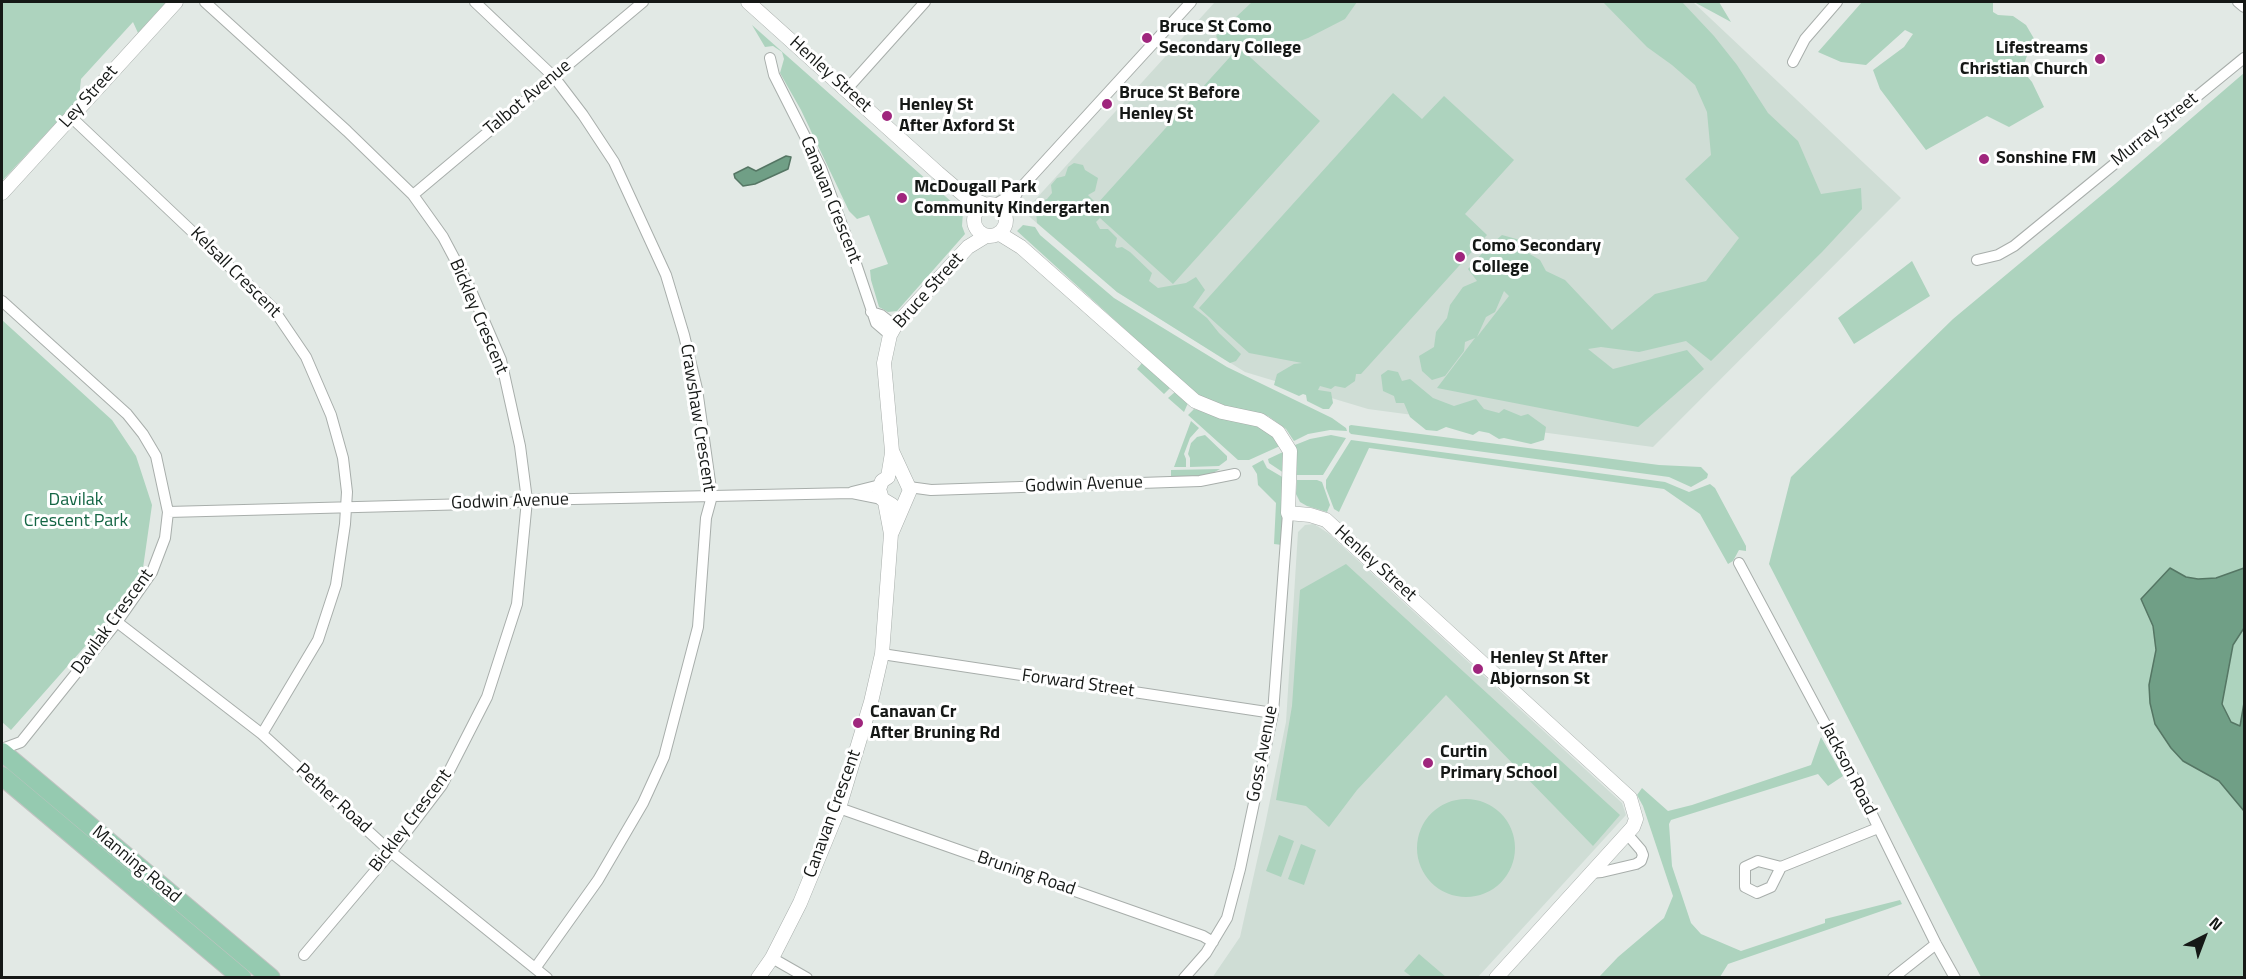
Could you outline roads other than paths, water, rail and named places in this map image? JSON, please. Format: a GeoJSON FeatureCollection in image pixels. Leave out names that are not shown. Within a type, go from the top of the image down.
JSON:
{"type":"FeatureCollection","features":[{"type":"Feature","properties":{"kind":"main road","name":"Manning Road"},"geometry":{"type":"LineString","coordinates":[[2,751],[263,975]]}},
{"type":"Feature","properties":{"kind":"main road","name":"Manning Road"},"geometry":{"type":"LineString","coordinates":[[2,776],[242,978]]}},
{"type":"Feature","properties":{"kind":"street","name":"Ley Street"},"geometry":{"type":"LineString","coordinates":[[2,193],[176,2]]}},
{"type":"Feature","properties":{"kind":"street","name":"Bickley Crescent"},"geometry":{"type":"LineString","coordinates":[[205,2],[347,131],[413,195],[443,237],[469,286],[501,360],[520,446],[527,500],[517,604],[487,697],[442,785],[391,852],[304,955]]}},
{"type":"Feature","properties":{"kind":"street","name":"Crawshaw Crescent"},"geometry":{"type":"LineString","coordinates":[[475,2],[554,77],[614,162],[666,275],[684,335],[696,389],[712,496],[706,518],[698,627],[664,757],[642,803],[598,880],[536,967]]}},
{"type":"Feature","properties":{"kind":"street","name":"Talbot Avenue"},"geometry":{"type":"LineString","coordinates":[[413,195],[644,2]]}},
{"type":"Feature","properties":{"kind":"street","name":"Henley Street"},"geometry":{"type":"LineString","coordinates":[[748,2],[965,196],[991,227],[1003,211],[965,196]]}},
{"type":"Feature","properties":{"kind":"street"},"geometry":{"type":"LineString","coordinates":[[847,89],[925,2]]}},
{"type":"Feature","properties":{"kind":"street"},"geometry":{"type":"LineString","coordinates":[[1191,2],[1018,191],[991,227],[1021,247],[1195,401],[1222,412],[1260,420],[1278,432],[1290,451],[1288,513]]}},
{"type":"Feature","properties":{"kind":"street"},"geometry":{"type":"LineString","coordinates":[[1793,62],[1805,39],[1837,2]]}},
{"type":"Feature","properties":{"kind":"street"},"geometry":{"type":"LineString","coordinates":[[2238,2],[2244,7]]}},
{"type":"Feature","properties":{"kind":"street","name":"Canavan Crescent"},"geometry":{"type":"LineString","coordinates":[[770,58],[774,75],[821,168],[871,312],[876,323],[892,330],[884,363],[892,451],[906,491],[891,534]]}},
{"type":"Feature","properties":{"kind":"street","name":"Murray Street"},"geometry":{"type":"LineString","coordinates":[[1977,260],[1998,255],[2014,246],[2244,58]]}},
{"type":"Feature","properties":{"kind":"street","name":"Kelsall Crescent"},"geometry":{"type":"LineString","coordinates":[[71,117],[255,289],[284,322],[306,357],[332,415],[343,458],[346,506],[336,585],[318,640],[262,734]]}},
{"type":"Feature","properties":{"kind":"street"},"geometry":{"type":"LineString","coordinates":[[990,205],[1018,191]]}},
{"type":"Feature","properties":{"kind":"street","name":"Bruce Street"},"geometry":{"type":"LineString","coordinates":[[892,330],[968,247],[991,227],[977,210],[990,205]]}},
{"type":"Feature","properties":{"kind":"street","name":"Davilak Crescent"},"geometry":{"type":"LineString","coordinates":[[2,301],[127,414],[143,434],[156,456],[168,512],[165,538],[152,572],[117,622],[21,742]]}},
{"type":"Feature","properties":{"kind":"street","name":"Canavan Crescent"},"geometry":{"type":"LineString","coordinates":[[758,978],[772,958],[800,903],[838,808],[871,702],[882,654],[891,534],[884,491],[892,451]]}},
{"type":"Feature","properties":{"kind":"street","name":"Godwin Avenue"},"geometry":{"type":"LineString","coordinates":[[906,491],[1200,481],[1235,474]]}},
{"type":"Feature","properties":{"kind":"street"},"geometry":{"type":"LineString","coordinates":[[898,476],[906,491],[894,505],[884,491],[898,476]]}},
{"type":"Feature","properties":{"kind":"street","name":"Godwin Avenue"},"geometry":{"type":"LineString","coordinates":[[168,512],[884,491]]}},
{"type":"Feature","properties":{"kind":"street","name":"Henley Street"},"geometry":{"type":"LineString","coordinates":[[1288,513],[1310,515],[1326,520],[1630,798],[1636,819],[1628,835]]}},
{"type":"Feature","properties":{"kind":"street","name":"Goss Avenue"},"geometry":{"type":"LineString","coordinates":[[1184,978],[1213,942],[1227,918],[1235,894],[1273,713],[1288,513]]}},
{"type":"Feature","properties":{"kind":"street","name":"Jackson Road"},"geometry":{"type":"LineString","coordinates":[[1739,563],[1821,716],[1955,978]]}},
{"type":"Feature","properties":{"kind":"street","name":"Pether Road"},"geometry":{"type":"LineString","coordinates":[[117,622],[262,734],[391,852],[547,978]]}},
{"type":"Feature","properties":{"kind":"street","name":"Forward Street"},"geometry":{"type":"LineString","coordinates":[[882,654],[1273,713]]}},
{"type":"Feature","properties":{"kind":"street"},"geometry":{"type":"LineString","coordinates":[[2,751],[21,742],[20,768]]}},
{"type":"Feature","properties":{"kind":"street","name":"Bruning Road"},"geometry":{"type":"LineString","coordinates":[[838,808],[1203,936],[1213,942]]}},
{"type":"Feature","properties":{"kind":"street"},"geometry":{"type":"LineString","coordinates":[[1781,867],[1878,828]]}},
{"type":"Feature","properties":{"kind":"street"},"geometry":{"type":"LineString","coordinates":[[1496,978],[1590,873],[1628,835],[1643,855],[1641,861],[1636,864],[1590,873]]}},
{"type":"Feature","properties":{"kind":"street"},"geometry":{"type":"LineString","coordinates":[[1893,978],[1936,944]]}},
{"type":"Feature","properties":{"kind":"street"},"geometry":{"type":"LineString","coordinates":[[772,958],[807,978]]}},
{"type":"Feature","properties":{"kind":"place","name":"Bruce St Como Secondary College"},"geometry":{"type":"Point","coordinates":[1147,38]}},
{"type":"Feature","properties":{"kind":"place","name":"Lifestreams Christian Church"},"geometry":{"type":"Point","coordinates":[2100,59]}},
{"type":"Feature","properties":{"kind":"place","name":"Bruce St Before Henley St"},"geometry":{"type":"Point","coordinates":[1107,104]}},
{"type":"Feature","properties":{"kind":"place","name":"Henley St After Axford St"},"geometry":{"type":"Point","coordinates":[887,116]}},
{"type":"Feature","properties":{"kind":"place","name":"Sonshine FM"},"geometry":{"type":"Point","coordinates":[1984,159]}},
{"type":"Feature","properties":{"kind":"place","name":"McDougall Park Community Kindergarten"},"geometry":{"type":"Point","coordinates":[902,198]}},
{"type":"Feature","properties":{"kind":"place","name":"Como Secondary College"},"geometry":{"type":"Point","coordinates":[1460,257]}},
{"type":"Feature","properties":{"kind":"place","name":"Henley St After Abjornson St"},"geometry":{"type":"Point","coordinates":[1478,669]}},
{"type":"Feature","properties":{"kind":"place","name":"Canavan Cr After Bruning Rd"},"geometry":{"type":"Point","coordinates":[858,723]}},
{"type":"Feature","properties":{"kind":"place","name":"Curtin Primary School"},"geometry":{"type":"Point","coordinates":[1428,763]}},
{"type":"Feature","properties":{"kind":"park label","name":"Davilak Crescent Park"},"geometry":{"type":"Point","coordinates":[76,511]}}]}
